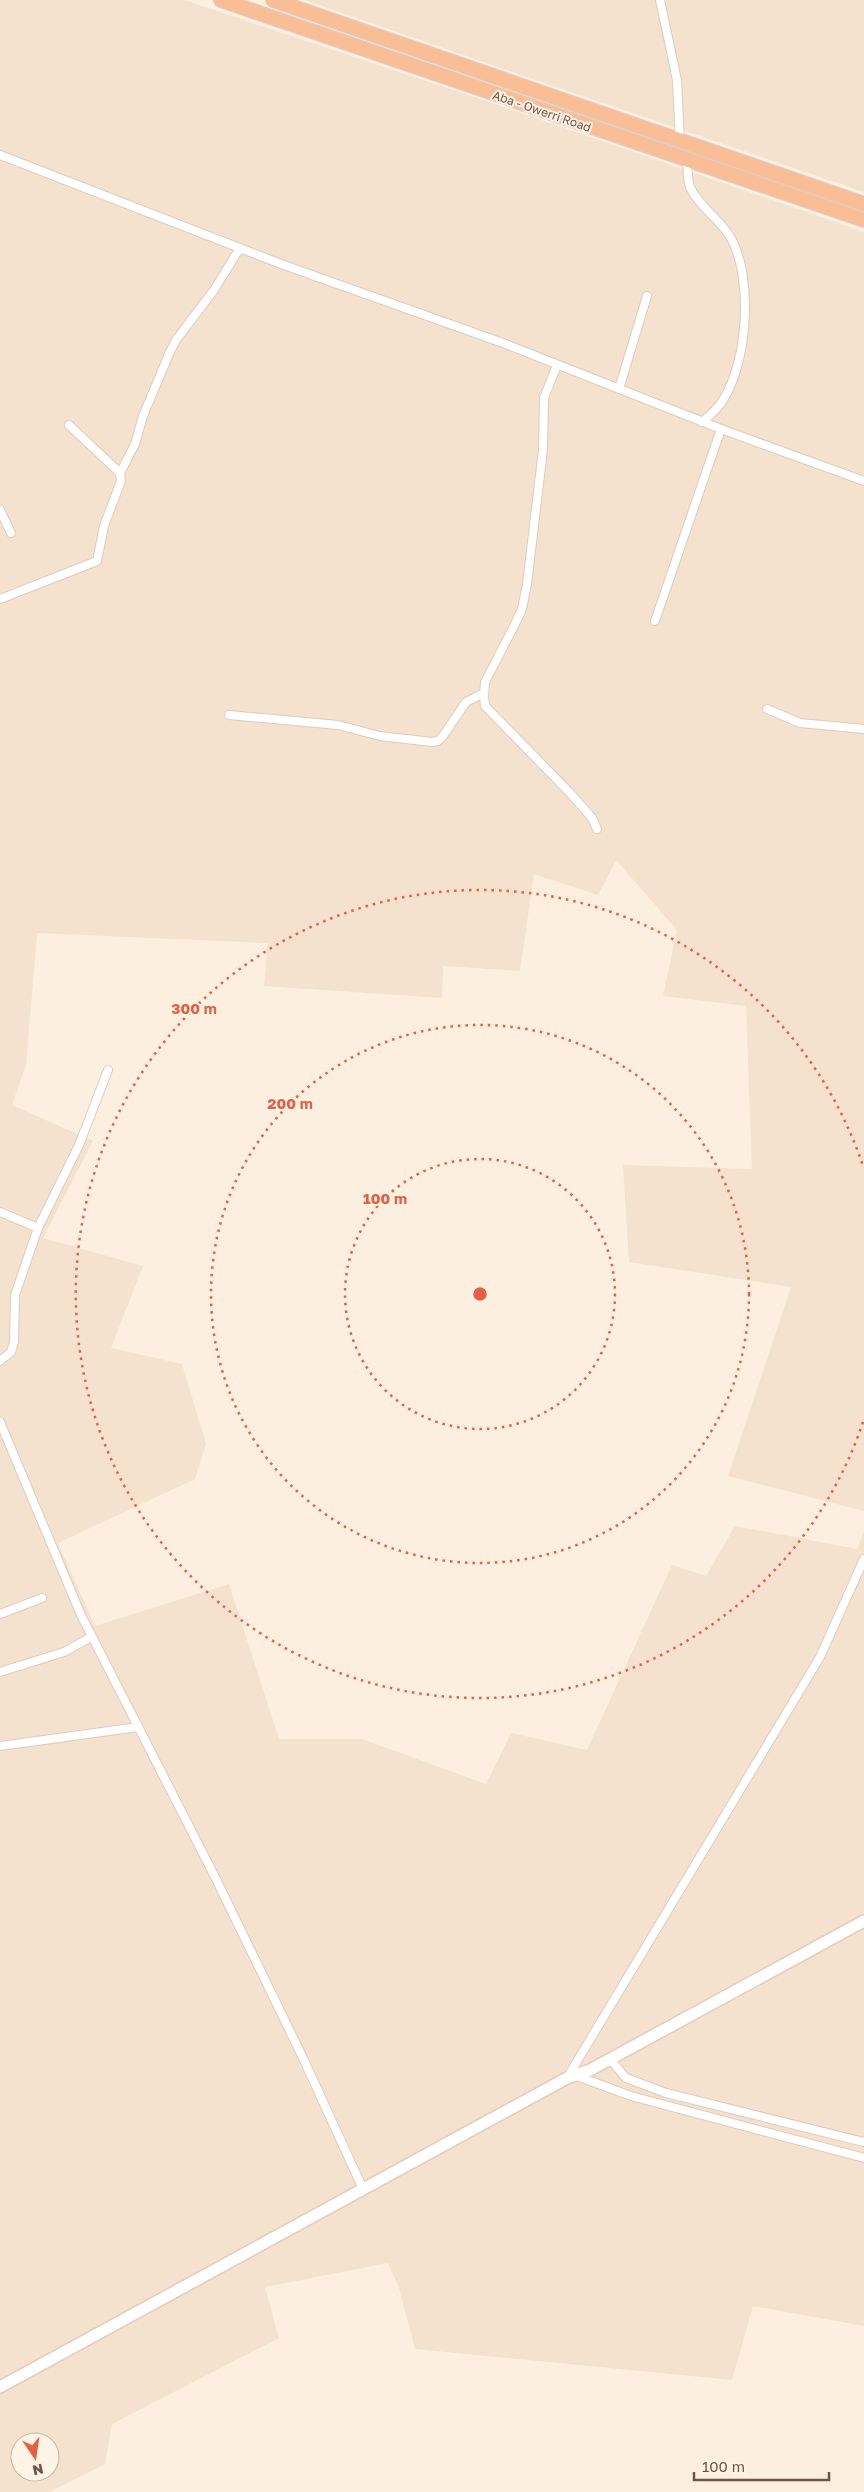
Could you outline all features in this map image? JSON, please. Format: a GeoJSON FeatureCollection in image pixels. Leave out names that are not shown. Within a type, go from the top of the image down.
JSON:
{"type":"FeatureCollection","features":[{"type":"Feature","properties":{"kind":"highway","name":"Aba - Owerri Road"},"geometry":{"type":"LineString","coordinates":[[221,0],[864,220]]}},
{"type":"Feature","properties":{"kind":"highway","name":"Aba - Owerri Road"},"geometry":{"type":"LineString","coordinates":[[273,0],[864,204]]}},
{"type":"Feature","properties":{"kind":"main road"},"geometry":{"type":"LineString","coordinates":[[0,2387],[570,2076],[590,2070],[864,1920]]}},
{"type":"Feature","properties":{"kind":"street"},"geometry":{"type":"LineString","coordinates":[[660,0],[677,80],[680,142]]}},
{"type":"Feature","properties":{"kind":"street"},"geometry":{"type":"LineString","coordinates":[[0,155],[240,248],[864,481]]}},
{"type":"Feature","properties":{"kind":"street"},"geometry":{"type":"LineString","coordinates":[[687,161],[690,186],[698,200],[730,236],[737,251],[745,289],[743,337],[728,392],[715,411],[702,422]]}},
{"type":"Feature","properties":{"kind":"street"},"geometry":{"type":"LineString","coordinates":[[0,599],[97,561],[104,526],[120,481],[120,473],[135,444],[142,416],[169,354],[176,340],[214,290],[240,248]]}},
{"type":"Feature","properties":{"kind":"street"},"geometry":{"type":"LineString","coordinates":[[619,389],[647,296]]}},
{"type":"Feature","properties":{"kind":"street"},"geometry":{"type":"LineString","coordinates":[[557,365],[544,398],[542,450],[523,601],[506,645],[485,682],[484,693],[486,706],[576,800],[592,818],[597,829]]}},
{"type":"Feature","properties":{"kind":"street"},"geometry":{"type":"LineString","coordinates":[[69,425],[120,473]]}},
{"type":"Feature","properties":{"kind":"street"},"geometry":{"type":"LineString","coordinates":[[655,621],[721,429]]}},
{"type":"Feature","properties":{"kind":"street"},"geometry":{"type":"LineString","coordinates":[[0,510],[11,533]]}},
{"type":"Feature","properties":{"kind":"street"},"geometry":{"type":"LineString","coordinates":[[229,715],[338,725],[380,736],[432,742],[443,736],[466,702],[484,693]]}},
{"type":"Feature","properties":{"kind":"street"},"geometry":{"type":"LineString","coordinates":[[767,709],[800,724],[864,729]]}},
{"type":"Feature","properties":{"kind":"street"},"geometry":{"type":"LineString","coordinates":[[0,1361],[11,1352],[14,1342],[15,1295],[38,1228],[79,1145],[108,1070]]}},
{"type":"Feature","properties":{"kind":"street"},"geometry":{"type":"LineString","coordinates":[[0,1212],[38,1228]]}},
{"type":"Feature","properties":{"kind":"street"},"geometry":{"type":"LineString","coordinates":[[0,1422],[91,1637],[303,2058],[363,2189]]}},
{"type":"Feature","properties":{"kind":"street"},"geometry":{"type":"LineString","coordinates":[[864,1559],[820,1657],[570,2076],[631,2096],[864,2158]]}},
{"type":"Feature","properties":{"kind":"street"},"geometry":{"type":"LineString","coordinates":[[0,1614],[42,1598]]}},
{"type":"Feature","properties":{"kind":"street"},"geometry":{"type":"LineString","coordinates":[[0,1672],[64,1652],[91,1637]]}},
{"type":"Feature","properties":{"kind":"street"},"geometry":{"type":"LineString","coordinates":[[0,1746],[138,1727]]}},
{"type":"Feature","properties":{"kind":"street"},"geometry":{"type":"LineString","coordinates":[[610,2058],[626,2078],[658,2090],[864,2142]]}},
{"type":"Feature","properties":{"kind":"shaded area"},"geometry":{"type":"Polygon","coordinates":[[[0,0],[184,0],[501,106],[864,232],[864,1511],[728,1476],[791,1287],[629,1262],[623,1165],[752,1169],[746,1006],[663,996],[677,930],[616,860],[598,895],[534,874],[520,971],[443,966],[442,998],[264,986],[268,943],[37,933],[26,1065],[12,1105],[93,1141],[43,1238],[143,1266],[111,1348],[182,1364],[206,1444],[195,1479],[58,1543],[95,1626],[229,1584],[279,1739],[362,1739],[486,1784],[511,1733],[587,1750],[672,1565],[706,1576],[735,1526],[857,1549],[864,1531],[864,2326],[753,2306],[732,2380],[415,2349],[399,2288],[388,2263],[265,2287],[279,2338],[112,2424],[105,2464],[49,2492],[0,2492],[0,0]]]}},
{"type":"Feature","properties":{"kind":"shaded area"},"geometry":{"type":"Polygon","coordinates":[[[305,0],[864,0],[864,192],[501,68],[305,0]]]}}]}
